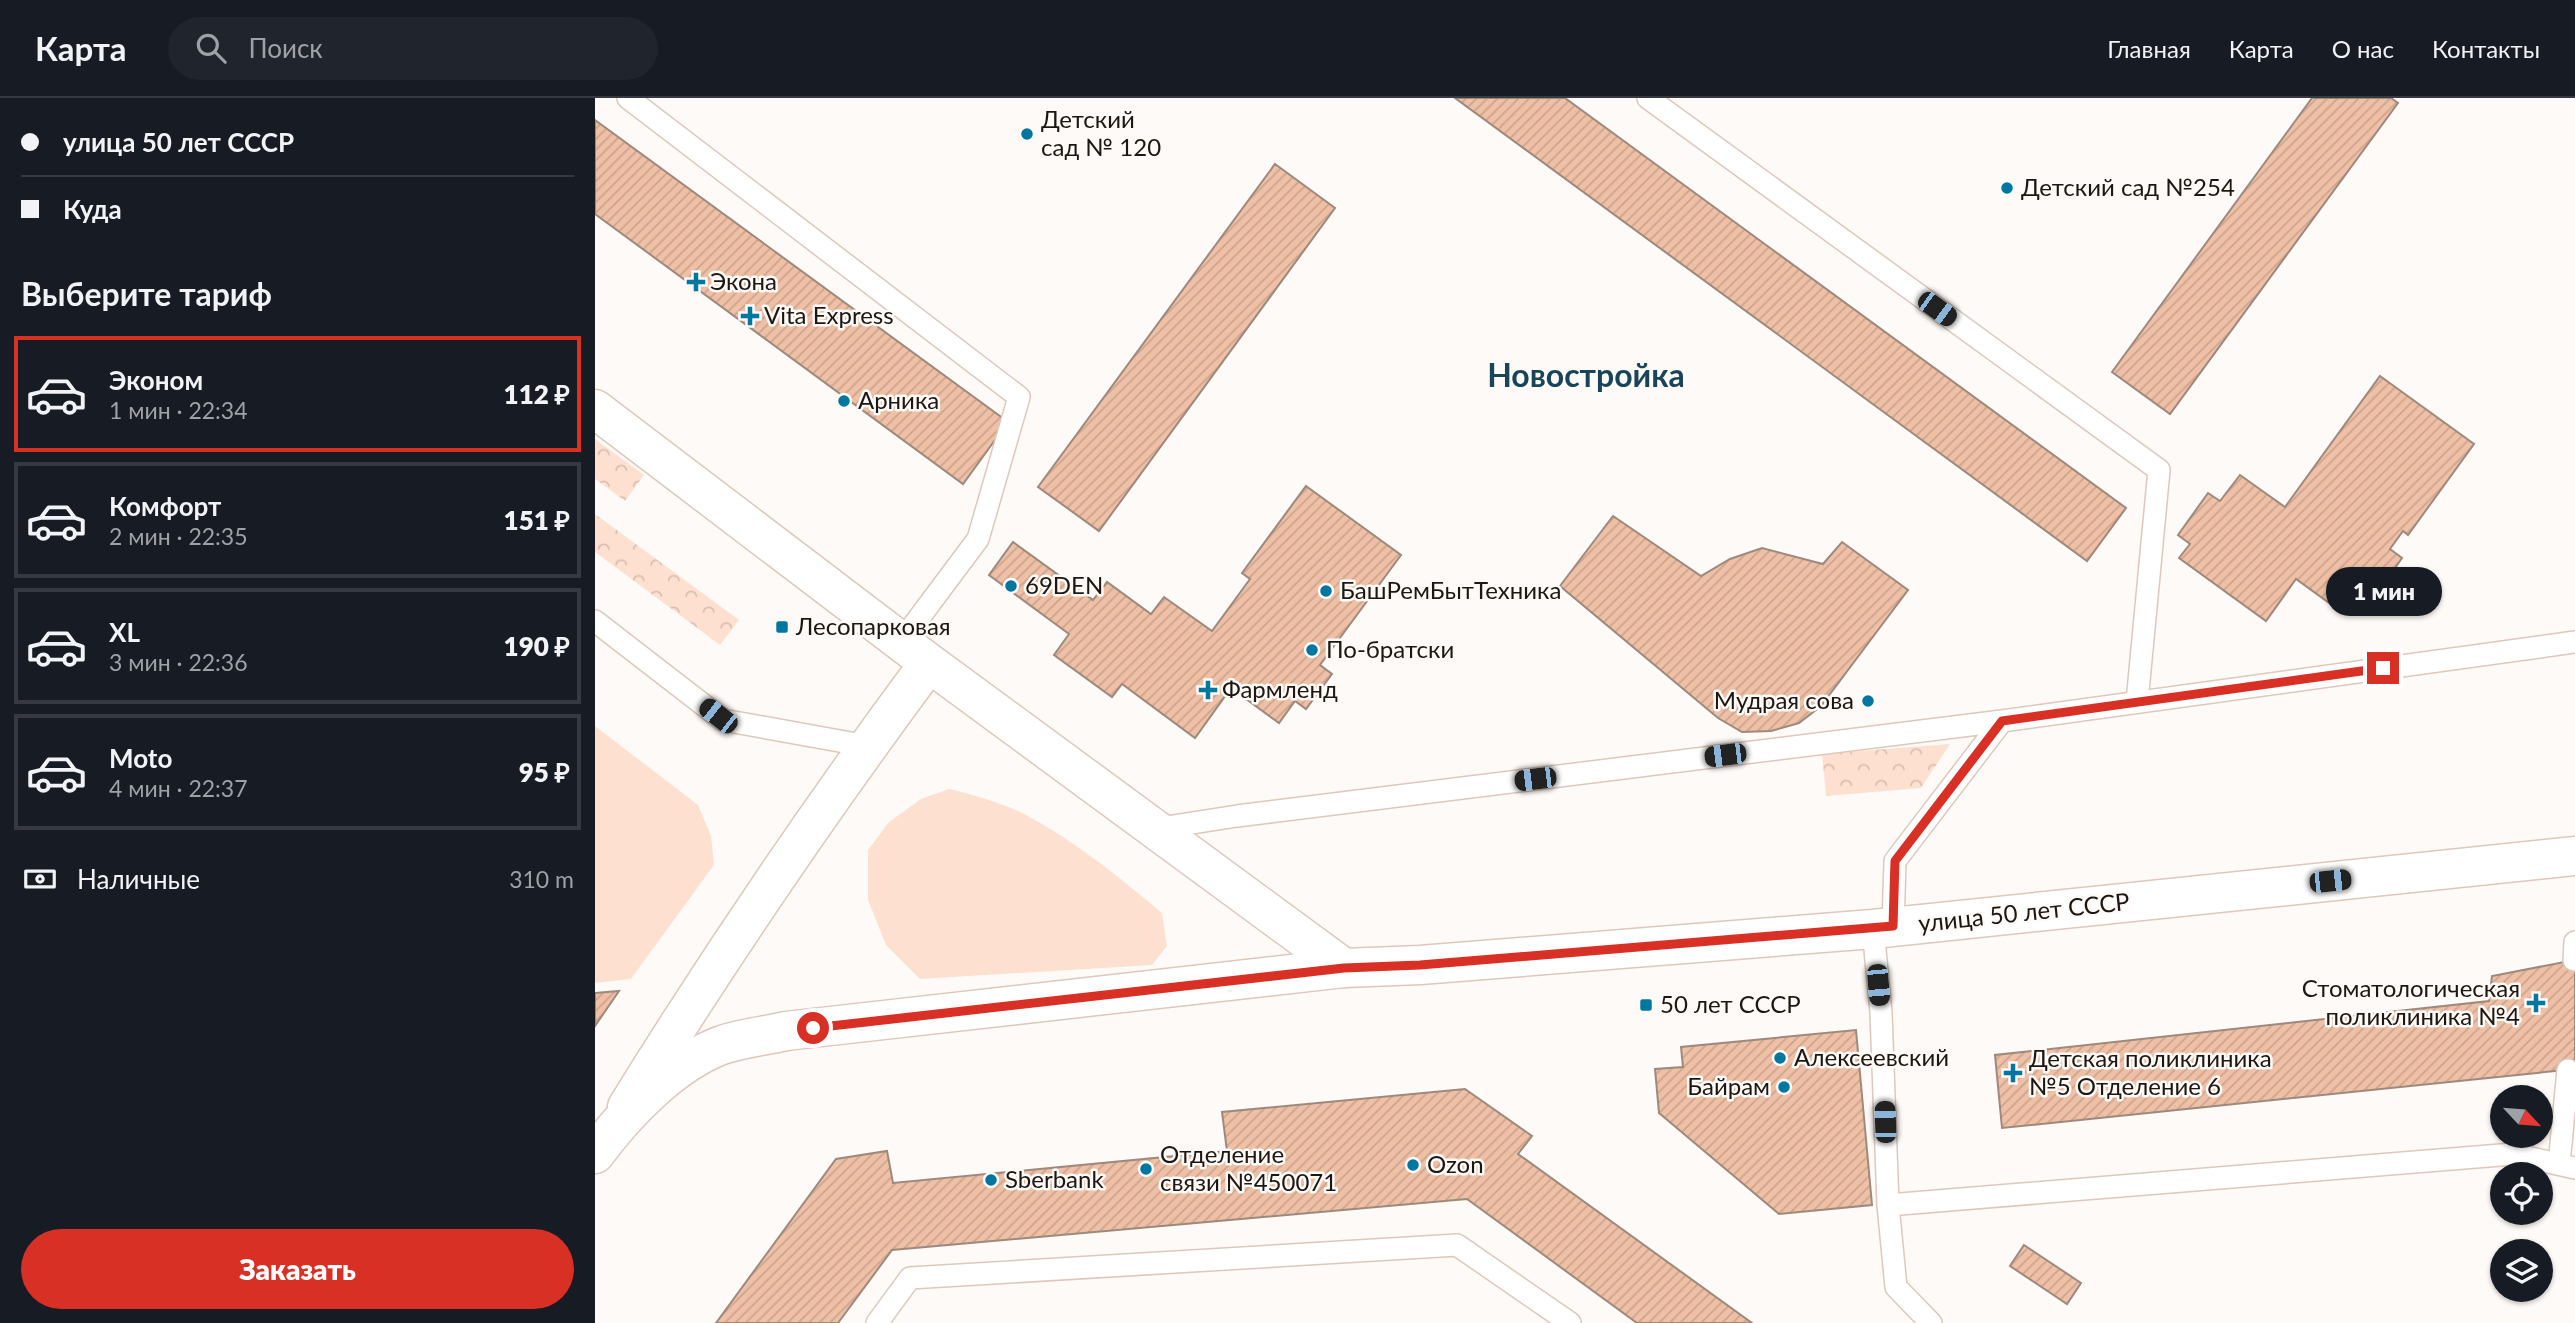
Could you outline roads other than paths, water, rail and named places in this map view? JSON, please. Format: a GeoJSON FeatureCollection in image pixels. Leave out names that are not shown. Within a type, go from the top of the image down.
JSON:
{"type":"FeatureCollection","features":[{"type":"Feature","properties":{"kind":"main road"},"geometry":{"type":"LineString","coordinates":[[595,410],[915,653],[1344,968]]}},
{"type":"Feature","properties":{"kind":"main road"},"geometry":{"type":"LineString","coordinates":[[605,1141],[703,984],[867,746],[915,653]]}},
{"type":"Feature","properties":{"kind":"main road","name":"улица 50 лет СССР"},"geometry":{"type":"LineString","coordinates":[[605,1141],[675,1070],[721,1045],[786,1031],[1344,968],[1420,965],[1883,928],[2575,856]]}},
{"type":"Feature","properties":{"kind":"lane"},"geometry":{"type":"LineString","coordinates":[[628,98],[1019,397],[978,539],[915,653]]}},
{"type":"Feature","properties":{"kind":"lane"},"geometry":{"type":"LineString","coordinates":[[1648,98],[2159,470],[2137,702]]}},
{"type":"Feature","properties":{"kind":"lane"},"geometry":{"type":"LineString","coordinates":[[595,621],[723,720],[867,746]]}},
{"type":"Feature","properties":{"kind":"lane"},"geometry":{"type":"LineString","coordinates":[[1154,829],[1264,812],[2002,721],[2575,642]]}},
{"type":"Feature","properties":{"kind":"lane"},"geometry":{"type":"LineString","coordinates":[[1931,1323],[1896,1287],[1888,1205],[1881,1012],[1883,928],[1895,861],[2002,721]]}},
{"type":"Feature","properties":{"kind":"lane"},"geometry":{"type":"LineString","coordinates":[[1888,1205],[2513,1154],[2567,1166],[2568,1070]]}},
{"type":"Feature","properties":{"kind":"lane"},"geometry":{"type":"LineString","coordinates":[[877,1323],[910,1278],[1457,1245],[1570,1323]]}},
{"type":"Feature","properties":{"kind":"place","name":"Детский сад № 120"},"geometry":{"type":"Point","coordinates":[1027,134]}},
{"type":"Feature","properties":{"kind":"place","name":"Детский сад №254"},"geometry":{"type":"Point","coordinates":[2007,188]}},
{"type":"Feature","properties":{"kind":"place","name":"Экона"},"geometry":{"type":"Point","coordinates":[696,282]}},
{"type":"Feature","properties":{"kind":"place","name":"Vita Express"},"geometry":{"type":"Point","coordinates":[750,316]}},
{"type":"Feature","properties":{"kind":"place","name":"Арника"},"geometry":{"type":"Point","coordinates":[844,401]}},
{"type":"Feature","properties":{"kind":"place","name":"69DEN"},"geometry":{"type":"Point","coordinates":[1011,586]}},
{"type":"Feature","properties":{"kind":"place","name":"БашРемБытТехника"},"geometry":{"type":"Point","coordinates":[1326,591]}},
{"type":"Feature","properties":{"kind":"place","name":"Лесопарковая"},"geometry":{"type":"Point","coordinates":[782,627]}},
{"type":"Feature","properties":{"kind":"place","name":"По-братски"},"geometry":{"type":"Point","coordinates":[1312,650]}},
{"type":"Feature","properties":{"kind":"place","name":"Фармленд"},"geometry":{"type":"Point","coordinates":[1208,690]}},
{"type":"Feature","properties":{"kind":"place","name":"Мудрая сова"},"geometry":{"type":"Point","coordinates":[1868,701]}},
{"type":"Feature","properties":{"kind":"place","name":"Стоматологическая поликлиника №4"},"geometry":{"type":"Point","coordinates":[2536,1003]}},
{"type":"Feature","properties":{"kind":"place","name":"50 лет СССР"},"geometry":{"type":"Point","coordinates":[1646,1005]}},
{"type":"Feature","properties":{"kind":"place","name":"Алексеевский"},"geometry":{"type":"Point","coordinates":[1780,1058]}},
{"type":"Feature","properties":{"kind":"place","name":"Детская поликлиника №5 Отделение 6"},"geometry":{"type":"Point","coordinates":[2013,1073]}},
{"type":"Feature","properties":{"kind":"place","name":"Байрам"},"geometry":{"type":"Point","coordinates":[1784,1087]}},
{"type":"Feature","properties":{"kind":"place","name":"Ozon"},"geometry":{"type":"Point","coordinates":[1413,1165]}},
{"type":"Feature","properties":{"kind":"place","name":"Отделение связи №450071"},"geometry":{"type":"Point","coordinates":[1146,1169]}},
{"type":"Feature","properties":{"kind":"place","name":"Sberbank"},"geometry":{"type":"Point","coordinates":[991,1180]}},
{"type":"Feature","properties":{"kind":"district","name":"Новостройка"},"geometry":{"type":"Point","coordinates":[1586,376]}}]}
